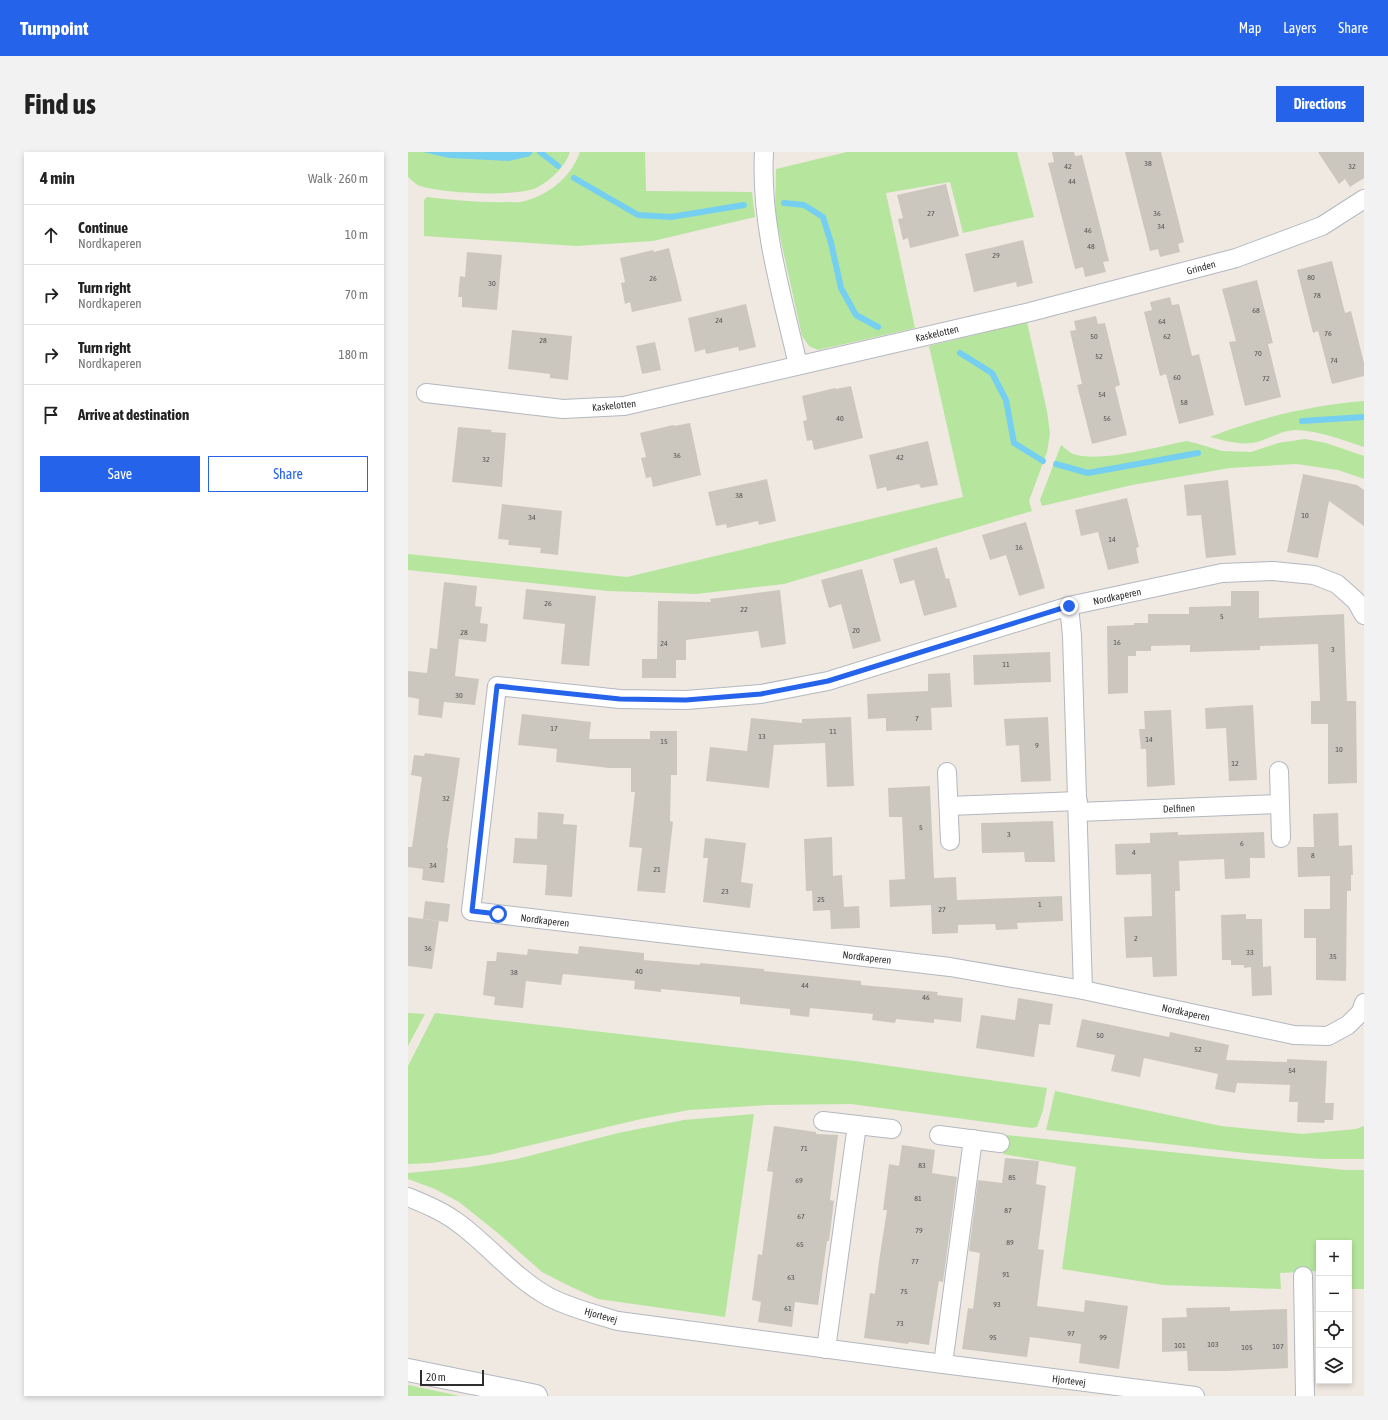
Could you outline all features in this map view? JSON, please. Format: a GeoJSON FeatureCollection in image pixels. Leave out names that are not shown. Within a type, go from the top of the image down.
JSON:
{"type":"FeatureCollection","features":[{"type":"Feature","properties":{"kind":"street"},"geometry":{"type":"LineString","coordinates":[[764,152],[762,175],[770,242],[798,365]]}},
{"type":"Feature","properties":{"kind":"street","name":"Grinden"},"geometry":{"type":"LineString","coordinates":[[1030,312],[1236,258],[1322,226],[1364,199]]}},
{"type":"Feature","properties":{"kind":"street","name":"Kaskelotten"},"geometry":{"type":"LineString","coordinates":[[426,393],[563,409],[624,406],[1030,312]]}},
{"type":"Feature","properties":{"kind":"street","name":"Nordkaperen"},"geometry":{"type":"LineString","coordinates":[[1364,615],[1356,601],[1337,584],[1314,575],[1273,570],[1222,573],[1069,606],[828,681],[761,694],[686,700],[620,699],[497,686],[472,911],[950,967],[1083,990],[1294,1035],[1328,1036],[1348,1025],[1361,1012],[1364,1003]]}},
{"type":"Feature","properties":{"kind":"street"},"geometry":{"type":"LineString","coordinates":[[1069,606],[1072,636],[1083,990]]}},
{"type":"Feature","properties":{"kind":"street"},"geometry":{"type":"LineString","coordinates":[[1278,771],[1281,838]]}},
{"type":"Feature","properties":{"kind":"street"},"geometry":{"type":"LineString","coordinates":[[947,772],[950,841]]}},
{"type":"Feature","properties":{"kind":"street","name":"Delfinen"},"geometry":{"type":"LineString","coordinates":[[949,806],[1078,807],[1280,804]]}},
{"type":"Feature","properties":{"kind":"street"},"geometry":{"type":"LineString","coordinates":[[823,1121],[892,1129]]}},
{"type":"Feature","properties":{"kind":"street"},"geometry":{"type":"LineString","coordinates":[[826,1349],[857,1125]]}},
{"type":"Feature","properties":{"kind":"street"},"geometry":{"type":"LineString","coordinates":[[939,1135],[1000,1143]]}},
{"type":"Feature","properties":{"kind":"street"},"geometry":{"type":"LineString","coordinates":[[943,1364],[973,1139]]}},
{"type":"Feature","properties":{"kind":"street","name":"Hjortevej"},"geometry":{"type":"LineString","coordinates":[[408,1197],[436,1209],[457,1222],[520,1277],[549,1297],[618,1321],[1194,1396]]}},
{"type":"Feature","properties":{"kind":"street"},"geometry":{"type":"LineString","coordinates":[[1303,1276],[1305,1396]]}},
{"type":"Feature","properties":{"kind":"street"},"geometry":{"type":"LineString","coordinates":[[408,1370],[536,1396]]}},
{"type":"Feature","properties":{"kind":"green space"},"geometry":{"type":"Polygon","coordinates":[[[408,152],[570,152],[565,163],[557,172],[548,181],[538,187],[514,192],[480,193],[445,191],[431,189],[416,184],[408,177],[408,152]]]}},
{"type":"Feature","properties":{"kind":"green space"},"geometry":{"type":"Polygon","coordinates":[[[580,152],[645,152],[646,191],[752,192],[755,217],[653,241],[576,246],[424,236],[424,200],[427,197],[487,202],[525,201],[543,194],[565,177],[576,161],[580,152]]]}},
{"type":"Feature","properties":{"kind":"green space"},"geometry":{"type":"Polygon","coordinates":[[[847,152],[1017,152],[1034,217],[963,233],[950,182],[886,193],[915,328],[818,350],[809,346],[802,336],[775,214],[776,169],[847,152]]]}},
{"type":"Feature","properties":{"kind":"green space"},"geometry":{"type":"Polygon","coordinates":[[[1027,322],[1047,411],[1050,434],[1047,452],[1029,501],[1032,511],[784,584],[696,594],[608,591],[408,570],[408,554],[627,577],[963,497],[929,346],[1027,322]]]}},
{"type":"Feature","properties":{"kind":"green space"},"geometry":{"type":"Polygon","coordinates":[[[1364,401],[1364,447],[1322,434],[1296,430],[1290,430],[1252,443],[1231,442],[1210,437],[1266,418],[1286,413],[1364,401]]]}},
{"type":"Feature","properties":{"kind":"green space"},"geometry":{"type":"Polygon","coordinates":[[[1305,439],[1326,443],[1364,456],[1364,479],[1338,470],[1296,464],[1230,468],[1132,485],[1042,506],[1040,500],[1061,445],[1073,454],[1097,457],[1145,450],[1186,441],[1222,451],[1251,452],[1278,443],[1305,439]]]}},
{"type":"Feature","properties":{"kind":"green space"},"geometry":{"type":"Polygon","coordinates":[[[408,1013],[425,1014],[408,1046],[408,1013]]]}},
{"type":"Feature","properties":{"kind":"green space"},"geometry":{"type":"Polygon","coordinates":[[[435,1013],[855,1061],[1047,1088],[1043,1110],[1037,1127],[1032,1128],[851,1104],[766,1105],[689,1110],[641,1119],[489,1155],[431,1163],[408,1164],[408,1066],[435,1013]]]}},
{"type":"Feature","properties":{"kind":"green space"},"geometry":{"type":"Polygon","coordinates":[[[1055,1091],[1221,1126],[1302,1134],[1356,1129],[1364,1126],[1364,1159],[1321,1159],[1245,1153],[1046,1130],[1055,1091]]]}},
{"type":"Feature","properties":{"kind":"green space"},"geometry":{"type":"Polygon","coordinates":[[[754,1114],[725,1317],[598,1299],[542,1272],[499,1234],[459,1202],[435,1189],[408,1179],[408,1173],[470,1167],[517,1159],[618,1133],[684,1120],[754,1114]]]}},
{"type":"Feature","properties":{"kind":"green space"},"geometry":{"type":"Polygon","coordinates":[[[1006,1135],[1345,1170],[1364,1170],[1364,1289],[1352,1289],[1352,1240],[1316,1240],[1316,1271],[1280,1273],[1281,1289],[1164,1285],[1062,1269],[1076,1167],[1003,1154],[1006,1135]]]}},
{"type":"Feature","properties":{"kind":"green space"},"geometry":{"type":"Polygon","coordinates":[[[408,1385],[460,1396],[408,1396],[408,1385]]]}},
{"type":"Feature","properties":{"kind":"water"},"geometry":{"type":"Polygon","coordinates":[[[423,152],[533,152],[530,156],[509,161],[449,158],[423,152]]]}},
{"type":"Feature","properties":{"kind":"building"},"geometry":{"type":"Polygon","coordinates":[[[1052,152],[1074,152],[1075,156],[1082,155],[1109,261],[1103,262],[1106,272],[1085,277],[1083,267],[1075,269],[1048,163],[1054,162],[1052,152]]]}},
{"type":"Feature","properties":{"kind":"building"},"geometry":{"type":"Polygon","coordinates":[[[1125,152],[1161,152],[1184,242],[1178,244],[1180,252],[1160,257],[1158,249],[1150,251],[1125,152]]]}},
{"type":"Feature","properties":{"kind":"building"},"geometry":{"type":"Polygon","coordinates":[[[1318,152],[1364,152],[1364,178],[1350,187],[1345,179],[1339,184],[1318,152]]]}},
{"type":"Feature","properties":{"kind":"building"},"geometry":{"type":"Polygon","coordinates":[[[946,184],[959,236],[910,248],[908,238],[903,240],[898,219],[903,218],[897,195],[946,184]]]}},
{"type":"Feature","properties":{"kind":"building"},"geometry":{"type":"Polygon","coordinates":[[[1023,240],[1033,283],[1017,287],[1016,282],[974,292],[965,254],[1023,240]]]}},
{"type":"Feature","properties":{"kind":"building"},"geometry":{"type":"Polygon","coordinates":[[[669,248],[682,301],[632,312],[630,302],[625,304],[621,283],[625,282],[620,258],[653,250],[654,252],[669,248]]]}},
{"type":"Feature","properties":{"kind":"building"},"geometry":{"type":"Polygon","coordinates":[[[467,252],[502,255],[497,310],[462,307],[462,297],[458,297],[460,276],[465,277],[467,252]]]}},
{"type":"Feature","properties":{"kind":"building"},"geometry":{"type":"Polygon","coordinates":[[[1332,261],[1345,313],[1351,311],[1364,363],[1364,376],[1332,384],[1318,331],[1313,333],[1297,270],[1332,261]]]}},
{"type":"Feature","properties":{"kind":"building"},"geometry":{"type":"Polygon","coordinates":[[[1257,280],[1273,343],[1268,344],[1281,397],[1245,406],[1229,342],[1236,341],[1222,289],[1257,280]]]}},
{"type":"Feature","properties":{"kind":"building"},"geometry":{"type":"Polygon","coordinates":[[[1170,297],[1172,305],[1179,304],[1192,356],[1199,354],[1214,415],[1179,424],[1166,374],[1160,376],[1144,312],[1152,310],[1150,302],[1170,297]]]}},
{"type":"Feature","properties":{"kind":"building"},"geometry":{"type":"Polygon","coordinates":[[[746,304],[756,347],[739,351],[738,347],[706,354],[705,349],[695,352],[688,318],[746,304]]]}},
{"type":"Feature","properties":{"kind":"building"},"geometry":{"type":"Polygon","coordinates":[[[1096,316],[1098,324],[1105,323],[1120,385],[1115,387],[1127,435],[1092,444],[1077,385],[1082,384],[1070,331],[1076,330],[1074,321],[1096,316]]]}},
{"type":"Feature","properties":{"kind":"building"},"geometry":{"type":"Polygon","coordinates":[[[512,330],[572,336],[568,380],[550,378],[550,374],[508,369],[512,330]]]}},
{"type":"Feature","properties":{"kind":"building"},"geometry":{"type":"Polygon","coordinates":[[[655,342],[661,370],[642,374],[636,346],[655,342]]]}},
{"type":"Feature","properties":{"kind":"building"},"geometry":{"type":"Polygon","coordinates":[[[851,386],[863,438],[814,450],[812,440],[807,441],[803,421],[807,420],[802,396],[835,388],[851,386]]]}},
{"type":"Feature","properties":{"kind":"building"},"geometry":{"type":"Polygon","coordinates":[[[690,423],[701,475],[653,487],[651,477],[646,478],[641,458],[646,457],[640,433],[673,425],[690,423]]]}},
{"type":"Feature","properties":{"kind":"building"},"geometry":{"type":"Polygon","coordinates":[[[458,427],[492,430],[491,432],[506,433],[502,487],[452,482],[458,427]]]}},
{"type":"Feature","properties":{"kind":"building"},"geometry":{"type":"Polygon","coordinates":[[[928,441],[938,485],[921,488],[919,484],[887,491],[886,487],[877,489],[869,455],[928,441]]]}},
{"type":"Feature","properties":{"kind":"building"},"geometry":{"type":"Polygon","coordinates":[[[1303,474],[1357,485],[1364,490],[1364,526],[1329,501],[1318,558],[1287,552],[1303,474]]]}},
{"type":"Feature","properties":{"kind":"building"},"geometry":{"type":"Polygon","coordinates":[[[767,479],[776,521],[759,525],[758,521],[727,528],[726,524],[716,526],[708,492],[767,479]]]}},
{"type":"Feature","properties":{"kind":"building"},"geometry":{"type":"Polygon","coordinates":[[[1228,480],[1236,555],[1206,558],[1201,515],[1187,516],[1184,485],[1228,480]]]}},
{"type":"Feature","properties":{"kind":"building"},"geometry":{"type":"Polygon","coordinates":[[[1127,498],[1139,547],[1136,548],[1139,563],[1108,570],[1098,532],[1081,536],[1075,510],[1127,498]]]}},
{"type":"Feature","properties":{"kind":"building"},"geometry":{"type":"Polygon","coordinates":[[[502,504],[562,511],[558,555],[540,553],[541,548],[508,545],[509,540],[498,539],[502,504]]]}},
{"type":"Feature","properties":{"kind":"building"},"geometry":{"type":"Polygon","coordinates":[[[1026,522],[1045,588],[1019,596],[1006,555],[990,560],[982,535],[1026,522]]]}},
{"type":"Feature","properties":{"kind":"building"},"geometry":{"type":"Polygon","coordinates":[[[937,547],[946,579],[949,578],[957,607],[924,616],[914,580],[900,584],[893,559],[937,547]]]}},
{"type":"Feature","properties":{"kind":"building"},"geometry":{"type":"Polygon","coordinates":[[[862,569],[881,641],[853,649],[841,604],[829,608],[821,580],[862,569]]]}},
{"type":"Feature","properties":{"kind":"building"},"geometry":{"type":"Polygon","coordinates":[[[444,582],[477,586],[475,606],[482,607],[480,623],[488,624],[486,642],[459,639],[455,676],[479,679],[475,705],[444,702],[442,718],[418,715],[419,699],[408,697],[408,671],[427,673],[430,648],[437,649],[444,582]]]}},
{"type":"Feature","properties":{"kind":"building"},"geometry":{"type":"Polygon","coordinates":[[[526,589],[596,596],[589,666],[561,664],[565,624],[523,619],[526,589]]]}},
{"type":"Feature","properties":{"kind":"building"},"geometry":{"type":"Polygon","coordinates":[[[780,590],[786,644],[761,648],[758,631],[686,640],[686,660],[676,660],[676,678],[642,678],[642,659],[657,659],[658,601],[711,602],[710,599],[780,590]]]}},
{"type":"Feature","properties":{"kind":"building"},"geometry":{"type":"Polygon","coordinates":[[[1231,591],[1259,591],[1259,618],[1344,614],[1347,701],[1356,701],[1357,783],[1328,784],[1328,724],[1311,724],[1311,701],[1320,701],[1318,644],[1260,646],[1260,650],[1190,652],[1190,645],[1151,646],[1151,651],[1136,651],[1136,656],[1128,656],[1128,693],[1108,694],[1107,626],[1148,623],[1148,614],[1189,614],[1189,607],[1231,606],[1231,591]]]}},
{"type":"Feature","properties":{"kind":"building"},"geometry":{"type":"Polygon","coordinates":[[[1050,652],[1051,682],[974,685],[973,655],[1050,652]]]}},
{"type":"Feature","properties":{"kind":"building"},"geometry":{"type":"Polygon","coordinates":[[[950,673],[952,707],[931,708],[932,730],[886,731],[886,718],[868,719],[867,694],[928,691],[928,674],[950,673]]]}},
{"type":"Feature","properties":{"kind":"building"},"geometry":{"type":"Polygon","coordinates":[[[1253,705],[1257,780],[1229,781],[1226,728],[1206,729],[1205,708],[1253,705]]]}},
{"type":"Feature","properties":{"kind":"building"},"geometry":{"type":"Polygon","coordinates":[[[1171,710],[1175,785],[1147,787],[1146,749],[1141,749],[1139,729],[1145,729],[1144,711],[1171,710]]]}},
{"type":"Feature","properties":{"kind":"building"},"geometry":{"type":"Polygon","coordinates":[[[522,714],[591,722],[589,739],[650,739],[650,731],[677,731],[677,775],[671,775],[670,821],[673,822],[665,893],[637,891],[642,848],[629,847],[635,792],[631,792],[631,768],[609,768],[556,762],[557,749],[518,745],[522,714]]]}},
{"type":"Feature","properties":{"kind":"building"},"geometry":{"type":"Polygon","coordinates":[[[851,717],[854,786],[827,787],[825,743],[774,745],[769,788],[706,781],[710,747],[747,751],[751,718],[802,723],[802,719],[851,717]]]}},
{"type":"Feature","properties":{"kind":"building"},"geometry":{"type":"Polygon","coordinates":[[[1048,717],[1051,781],[1021,782],[1019,745],[1006,746],[1004,719],[1048,717]]]}},
{"type":"Feature","properties":{"kind":"building"},"geometry":{"type":"Polygon","coordinates":[[[425,753],[460,758],[447,848],[444,883],[422,880],[423,869],[408,867],[408,847],[412,847],[422,777],[411,775],[414,755],[424,756],[425,753]]]}},
{"type":"Feature","properties":{"kind":"building"},"geometry":{"type":"Polygon","coordinates":[[[930,786],[934,878],[956,877],[957,900],[1062,896],[1063,921],[1017,923],[1018,929],[996,930],[995,924],[958,925],[958,933],[932,934],[931,905],[890,907],[889,880],[905,879],[902,817],[889,817],[888,788],[930,786]]]}},
{"type":"Feature","properties":{"kind":"building"},"geometry":{"type":"Polygon","coordinates":[[[538,812],[564,814],[563,824],[577,825],[572,897],[545,895],[547,865],[513,863],[515,838],[537,839],[538,812]]]}},
{"type":"Feature","properties":{"kind":"building"},"geometry":{"type":"Polygon","coordinates":[[[1338,813],[1339,846],[1352,845],[1353,875],[1351,875],[1351,891],[1347,891],[1346,981],[1316,980],[1316,938],[1304,938],[1304,909],[1330,909],[1330,876],[1298,877],[1297,847],[1314,847],[1313,814],[1338,813]]]}},
{"type":"Feature","properties":{"kind":"building"},"geometry":{"type":"Polygon","coordinates":[[[1053,821],[1055,862],[1025,862],[1024,852],[982,853],[981,823],[1053,821]]]}},
{"type":"Feature","properties":{"kind":"building"},"geometry":{"type":"Polygon","coordinates":[[[1178,832],[1178,835],[1264,832],[1265,858],[1250,858],[1250,878],[1225,879],[1224,859],[1179,861],[1180,891],[1175,891],[1177,976],[1153,977],[1152,957],[1126,958],[1124,917],[1152,916],[1151,874],[1116,875],[1115,844],[1150,843],[1150,833],[1178,832]]]}},
{"type":"Feature","properties":{"kind":"building"},"geometry":{"type":"Polygon","coordinates":[[[832,837],[833,876],[842,875],[844,907],[859,906],[860,928],[831,929],[830,910],[813,911],[812,891],[806,891],[804,839],[832,837]]]}},
{"type":"Feature","properties":{"kind":"building"},"geometry":{"type":"Polygon","coordinates":[[[705,838],[746,843],[741,882],[753,884],[750,908],[703,902],[708,858],[703,858],[705,838]]]}},
{"type":"Feature","properties":{"kind":"building"},"geometry":{"type":"Polygon","coordinates":[[[425,901],[450,904],[448,922],[423,919],[425,901]]]}},
{"type":"Feature","properties":{"kind":"building"},"geometry":{"type":"Polygon","coordinates":[[[1246,914],[1246,919],[1262,919],[1263,967],[1271,966],[1272,995],[1252,996],[1251,967],[1244,968],[1244,965],[1231,965],[1231,960],[1222,960],[1221,915],[1246,914]]]}},
{"type":"Feature","properties":{"kind":"building"},"geometry":{"type":"Polygon","coordinates":[[[408,917],[439,921],[432,969],[408,966],[408,917]]]}},
{"type":"Feature","properties":{"kind":"building"},"geometry":{"type":"Polygon","coordinates":[[[579,946],[644,953],[644,960],[764,969],[764,971],[861,981],[861,985],[938,992],[937,995],[963,998],[961,1022],[934,1019],[934,1023],[896,1019],[895,1023],[872,1020],[873,1014],[810,1008],[809,1017],[790,1015],[790,1009],[740,1004],[740,997],[661,989],[661,992],[634,989],[635,981],[563,974],[561,985],[526,981],[523,1008],[494,1005],[495,997],[483,995],[487,961],[496,961],[497,952],[527,955],[528,949],[578,954],[579,946]]]}},
{"type":"Feature","properties":{"kind":"building"},"geometry":{"type":"Polygon","coordinates":[[[1018,998],[1053,1004],[1050,1025],[1039,1024],[1034,1057],[976,1048],[981,1015],[1015,1020],[1018,998]]]}},
{"type":"Feature","properties":{"kind":"building"},"geometry":{"type":"Polygon","coordinates":[[[1082,1019],[1169,1037],[1170,1032],[1229,1045],[1226,1060],[1287,1062],[1287,1059],[1327,1061],[1325,1103],[1334,1103],[1333,1120],[1325,1120],[1324,1123],[1297,1122],[1298,1102],[1289,1102],[1290,1085],[1237,1083],[1235,1093],[1215,1089],[1218,1074],[1144,1058],[1140,1077],[1111,1071],[1115,1055],[1076,1047],[1082,1019]]]}},
{"type":"Feature","properties":{"kind":"building"},"geometry":{"type":"Polygon","coordinates":[[[774,1126],[816,1132],[816,1134],[838,1135],[830,1200],[834,1201],[818,1305],[795,1302],[792,1327],[758,1322],[761,1302],[752,1300],[758,1254],[762,1255],[773,1172],[767,1171],[774,1126]]]}},
{"type":"Feature","properties":{"kind":"building"},"geometry":{"type":"Polygon","coordinates":[[[902,1145],[935,1150],[932,1173],[957,1177],[943,1282],[939,1281],[929,1345],[909,1342],[908,1344],[864,1338],[870,1293],[875,1294],[887,1210],[883,1210],[889,1164],[899,1166],[902,1145]]]}},
{"type":"Feature","properties":{"kind":"building"},"geometry":{"type":"Polygon","coordinates":[[[1005,1158],[1039,1161],[1036,1184],[1046,1186],[1038,1249],[1044,1250],[1037,1306],[1084,1312],[1085,1300],[1128,1306],[1119,1369],[1079,1363],[1081,1344],[1030,1337],[1027,1357],[962,1349],[968,1308],[973,1309],[980,1253],[969,1251],[978,1180],[1002,1183],[1005,1158]]]}},
{"type":"Feature","properties":{"kind":"building"},"geometry":{"type":"Polygon","coordinates":[[[1230,1307],[1230,1311],[1287,1309],[1288,1368],[1188,1371],[1187,1351],[1162,1352],[1162,1318],[1187,1317],[1186,1308],[1230,1307]]]}},
{"type":"Feature","properties":{"kind":"waterway"},"geometry":{"type":"LineString","coordinates":[[540,152],[558,166]]}},
{"type":"Feature","properties":{"kind":"waterway"},"geometry":{"type":"LineString","coordinates":[[574,178],[638,215],[671,217],[744,205]]}},
{"type":"Feature","properties":{"kind":"waterway"},"geometry":{"type":"LineString","coordinates":[[784,203],[804,205],[823,217],[831,243],[841,288],[856,315],[878,327]]}},
{"type":"Feature","properties":{"kind":"waterway"},"geometry":{"type":"LineString","coordinates":[[960,353],[992,373],[1006,400],[1014,443],[1043,461]]}},
{"type":"Feature","properties":{"kind":"waterway"},"geometry":{"type":"LineString","coordinates":[[1302,421],[1364,417]]}},
{"type":"Feature","properties":{"kind":"waterway"},"geometry":{"type":"LineString","coordinates":[[1056,464],[1088,473],[1198,453]]}},
{"type":"Feature","properties":{"kind":"route"},"geometry":{"type":"LineString","coordinates":[[498,914],[472,911],[497,686],[620,699],[686,700],[761,694],[828,681],[1069,606]]}}]}
